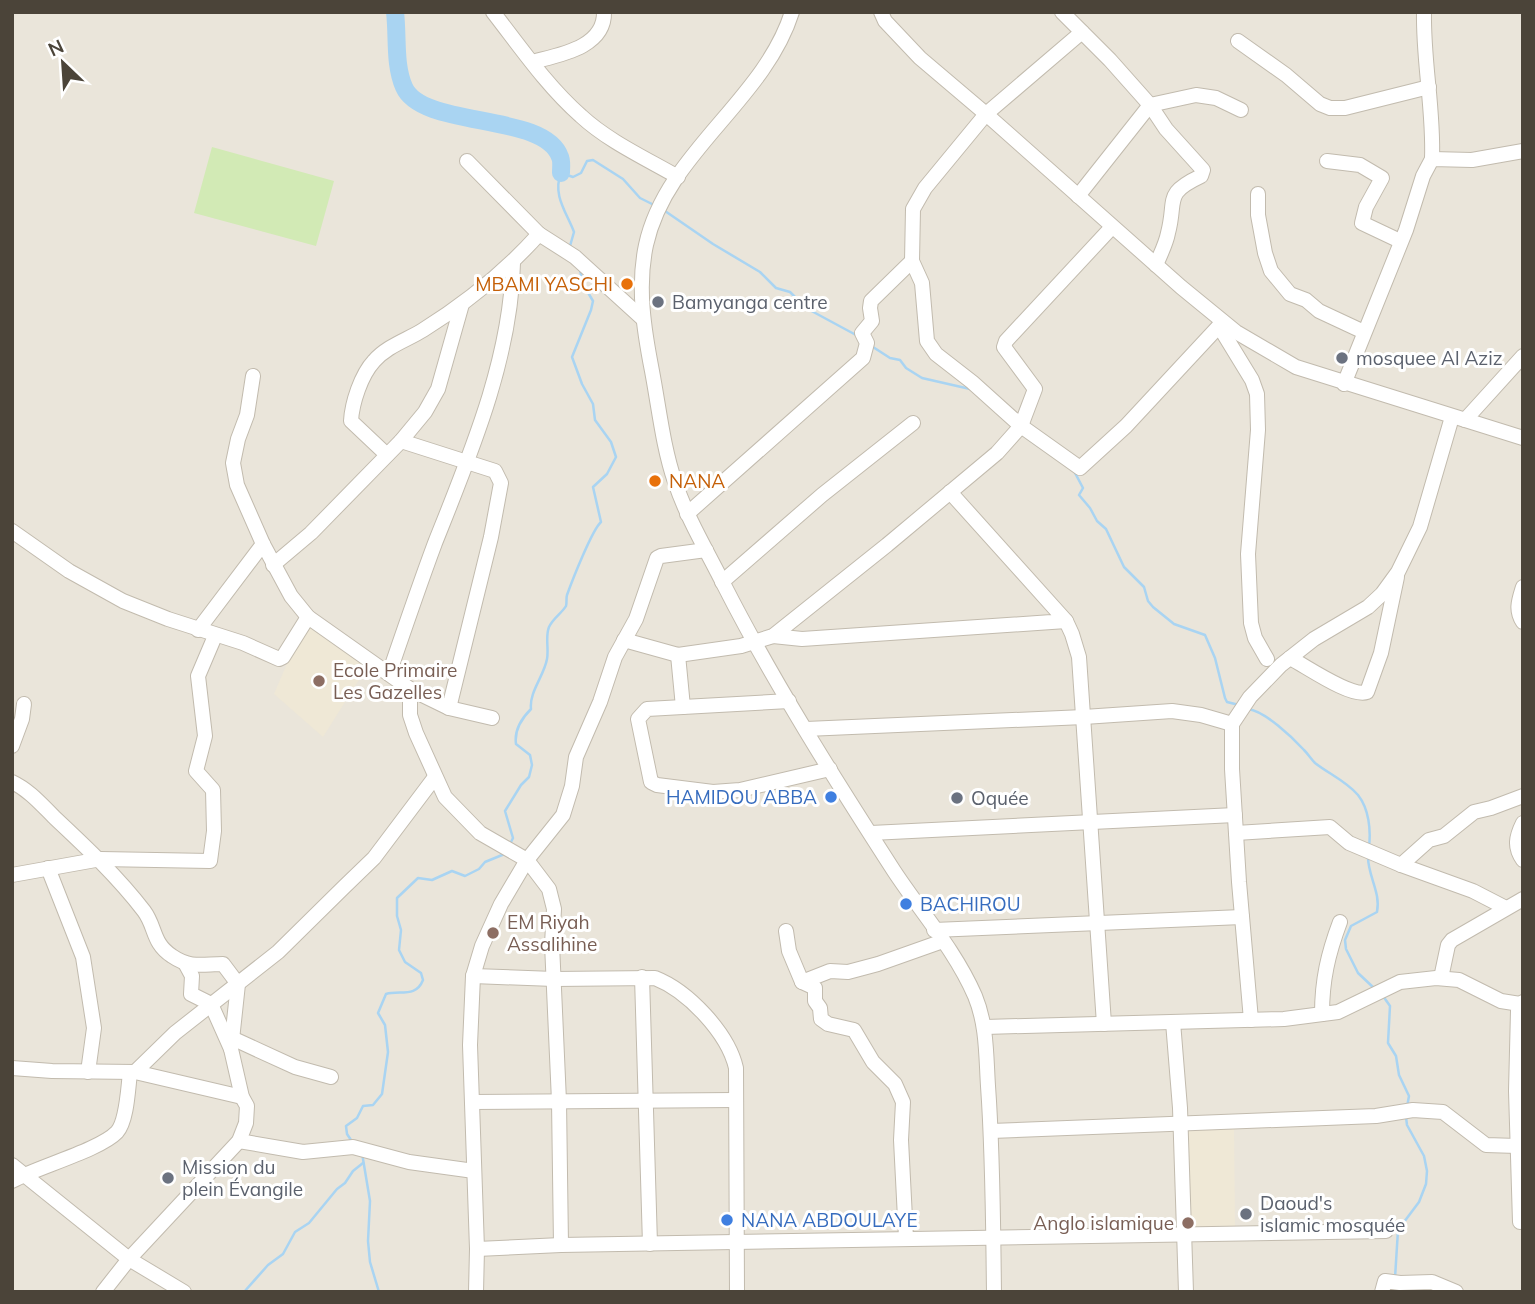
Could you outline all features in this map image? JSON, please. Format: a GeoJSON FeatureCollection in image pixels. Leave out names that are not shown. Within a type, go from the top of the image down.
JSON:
{"type":"FeatureCollection","features":[{"type":"Feature","properties":{"kind":"street"},"geometry":{"type":"LineString","coordinates":[[493,12],[552,88],[583,118],[625,147],[678,177]]}},
{"type":"Feature","properties":{"kind":"street"},"geometry":{"type":"LineString","coordinates":[[532,62],[576,50],[594,36],[604,21],[604,12]]}},
{"type":"Feature","properties":{"kind":"street"},"geometry":{"type":"LineString","coordinates":[[792,12],[767,62],[662,200],[646,246],[642,318],[666,447],[674,480],[687,514],[789,701],[871,833],[957,962],[975,997],[985,1027],[991,1131],[994,1292]]}},
{"type":"Feature","properties":{"kind":"street"},"geometry":{"type":"LineString","coordinates":[[881,12],[920,58],[1221,323],[1296,367],[1523,439]]}},
{"type":"Feature","properties":{"kind":"street"},"geometry":{"type":"LineString","coordinates":[[1062,12],[1150,105],[1166,129],[1203,170],[1201,176],[1182,185],[1174,194],[1168,233],[1156,265]]}},
{"type":"Feature","properties":{"kind":"street"},"geometry":{"type":"LineString","coordinates":[[1344,384],[1423,176],[1432,159],[1434,127],[1423,44],[1423,12]]}},
{"type":"Feature","properties":{"kind":"street"},"geometry":{"type":"LineString","coordinates":[[1082,32],[986,114],[925,188],[913,209],[912,261],[922,283],[927,341],[936,354],[972,382],[1019,429],[1080,468],[1126,426],[1221,323]]}},
{"type":"Feature","properties":{"kind":"street"},"geometry":{"type":"LineString","coordinates":[[1238,41],[1286,75],[1320,104],[1330,108],[1345,108],[1429,87]]}},
{"type":"Feature","properties":{"kind":"street"},"geometry":{"type":"LineString","coordinates":[[1078,196],[1150,105],[1196,95],[1216,98],[1241,110]]}},
{"type":"Feature","properties":{"kind":"street"},"geometry":{"type":"LineString","coordinates":[[1432,159],[1472,160],[1523,151]]}},
{"type":"Feature","properties":{"kind":"street"},"geometry":{"type":"LineString","coordinates":[[467,161],[539,234],[569,253],[642,318]]}},
{"type":"Feature","properties":{"kind":"street"},"geometry":{"type":"LineString","coordinates":[[1327,161],[1360,165],[1382,178],[1366,207],[1362,223],[1400,241]]}},
{"type":"Feature","properties":{"kind":"street"},"geometry":{"type":"LineString","coordinates":[[1258,194],[1258,215],[1271,271],[1290,293],[1306,300],[1318,311],[1364,332]]}},
{"type":"Feature","properties":{"kind":"street"},"geometry":{"type":"LineString","coordinates":[[624,640],[678,655],[741,646],[773,636],[997,453],[1019,429],[1035,389],[1004,348],[1006,341],[1112,227]]}},
{"type":"Feature","properties":{"kind":"street"},"geometry":{"type":"LineString","coordinates":[[387,455],[351,421],[366,372],[383,352],[424,330],[462,304],[513,263],[539,234]]}},
{"type":"Feature","properties":{"kind":"street"},"geometry":{"type":"LineString","coordinates":[[687,514],[863,358],[867,343],[862,333],[872,321],[871,301],[912,261]]}},
{"type":"Feature","properties":{"kind":"street"},"geometry":{"type":"LineString","coordinates":[[389,674],[467,462],[502,351],[512,294],[513,263]]}},
{"type":"Feature","properties":{"kind":"street"},"geometry":{"type":"LineString","coordinates":[[274,565],[311,533],[401,441],[425,412],[438,389],[462,304]]}},
{"type":"Feature","properties":{"kind":"street"},"geometry":{"type":"LineString","coordinates":[[1221,323],[1257,394],[1258,430],[1248,567],[1251,623],[1255,638],[1267,659],[1263,683]]}},
{"type":"Feature","properties":{"kind":"street"},"geometry":{"type":"LineString","coordinates":[[1251,1020],[1235,816],[1234,721],[1250,697],[1286,662],[1314,639],[1368,607],[1382,594],[1398,572],[1420,527],[1458,419],[1523,356]]}},
{"type":"Feature","properties":{"kind":"street"},"geometry":{"type":"LineString","coordinates":[[253,376],[247,415],[233,463],[237,485],[262,544],[291,596],[307,617],[410,689],[449,708],[492,718]]}},
{"type":"Feature","properties":{"kind":"street"},"geometry":{"type":"LineString","coordinates":[[722,582],[821,495],[913,423]]}},
{"type":"Feature","properties":{"kind":"street"},"geometry":{"type":"LineString","coordinates":[[401,441],[495,471],[501,483],[491,537],[449,708]]}},
{"type":"Feature","properties":{"kind":"street"},"geometry":{"type":"LineString","coordinates":[[950,492],[1066,621],[1079,657],[1104,1024]]}},
{"type":"Feature","properties":{"kind":"street"},"geometry":{"type":"LineString","coordinates":[[12,531],[69,571],[123,601],[215,636],[243,643],[279,659],[283,657],[307,617]]}},
{"type":"Feature","properties":{"kind":"street"},"geometry":{"type":"LineString","coordinates":[[198,629],[262,544]]}},
{"type":"Feature","properties":{"kind":"street"},"geometry":{"type":"LineString","coordinates":[[476,1292],[470,1045],[474,976],[482,946],[501,904],[514,854],[563,815],[572,786],[576,758],[600,702],[615,657],[636,619],[657,558],[706,550]]}},
{"type":"Feature","properties":{"kind":"street"},"geometry":{"type":"LineString","coordinates":[[1267,659],[1286,662],[1358,694],[1367,692],[1381,653],[1398,572]]}},
{"type":"Feature","properties":{"kind":"street"},"geometry":{"type":"LineString","coordinates":[[1523,587],[1517,608],[1523,622]]}},
{"type":"Feature","properties":{"kind":"street"},"geometry":{"type":"LineString","coordinates":[[773,636],[802,639],[1066,621]]}},
{"type":"Feature","properties":{"kind":"street"},"geometry":{"type":"LineString","coordinates":[[12,876],[101,859],[210,861],[214,831],[213,790],[196,771],[205,736],[198,676],[215,636]]}},
{"type":"Feature","properties":{"kind":"street"},"geometry":{"type":"LineString","coordinates":[[678,655],[683,707]]}},
{"type":"Feature","properties":{"kind":"street"},"geometry":{"type":"LineString","coordinates":[[410,689],[410,715],[445,797],[480,833],[514,854],[549,889],[554,909],[561,1245]]}},
{"type":"Feature","properties":{"kind":"street"},"geometry":{"type":"LineString","coordinates":[[789,701],[647,709],[638,719],[648,777],[657,785],[713,792],[740,790],[830,769]]}},
{"type":"Feature","properties":{"kind":"street"},"geometry":{"type":"LineString","coordinates":[[12,746],[22,719],[24,704]]}},
{"type":"Feature","properties":{"kind":"street"},"geometry":{"type":"LineString","coordinates":[[806,729],[1084,718],[1172,711],[1234,721]]}},
{"type":"Feature","properties":{"kind":"street"},"geometry":{"type":"LineString","coordinates":[[16,1174],[100,1143],[118,1131],[132,1073],[175,1032],[278,952],[374,858],[435,777]]}},
{"type":"Feature","properties":{"kind":"street"},"geometry":{"type":"LineString","coordinates":[[12,782],[38,801],[101,859],[146,914],[159,945],[185,963],[204,967],[223,964],[238,984],[232,1044],[242,1097],[247,1106],[246,1123],[239,1141],[129,1259],[103,1292]]}},
{"type":"Feature","properties":{"kind":"street"},"geometry":{"type":"LineString","coordinates":[[1401,865],[1429,840],[1444,836],[1474,812],[1523,796]]}},
{"type":"Feature","properties":{"kind":"street"},"geometry":{"type":"LineString","coordinates":[[871,833],[1235,816]]}},
{"type":"Feature","properties":{"kind":"street"},"geometry":{"type":"LineString","coordinates":[[1523,823],[1518,832],[1516,850],[1523,860]]}},
{"type":"Feature","properties":{"kind":"street"},"geometry":{"type":"LineString","coordinates":[[1236,833],[1330,827],[1349,843],[1472,891],[1506,908]]}},
{"type":"Feature","properties":{"kind":"street"},"geometry":{"type":"LineString","coordinates":[[48,868],[83,957],[94,1028],[88,1072]]}},
{"type":"Feature","properties":{"kind":"street"},"geometry":{"type":"LineString","coordinates":[[1441,978],[1448,945],[1452,940],[1523,899]]}},
{"type":"Feature","properties":{"kind":"street"},"geometry":{"type":"LineString","coordinates":[[802,982],[830,971],[848,972],[878,964],[938,935],[1242,917]]}},
{"type":"Feature","properties":{"kind":"street"},"geometry":{"type":"LineString","coordinates":[[1322,1014],[1322,986],[1340,922]]}},
{"type":"Feature","properties":{"kind":"street"},"geometry":{"type":"LineString","coordinates":[[786,931],[789,951],[802,982],[815,988],[815,1001],[820,1008],[821,1019],[828,1024],[855,1030],[873,1062],[895,1084],[904,1102],[901,1140],[906,1238]]}},
{"type":"Feature","properties":{"kind":"street"},"geometry":{"type":"LineString","coordinates":[[185,963],[192,976],[191,994],[211,1004],[232,1044],[295,1067],[331,1076]]}},
{"type":"Feature","properties":{"kind":"street"},"geometry":{"type":"LineString","coordinates":[[474,976],[554,979],[655,978],[670,984],[693,1003],[719,1032],[733,1055],[736,1068],[737,1292]]}},
{"type":"Feature","properties":{"kind":"street"},"geometry":{"type":"LineString","coordinates":[[642,977],[650,1244]]}},
{"type":"Feature","properties":{"kind":"street"},"geometry":{"type":"LineString","coordinates":[[985,1027],[1251,1020],[1322,1014],[1347,1008],[1400,982],[1441,978],[1459,980],[1501,1001],[1521,1003],[1516,1077],[1520,1119],[1517,1146],[1520,1222]]}},
{"type":"Feature","properties":{"kind":"street"},"geometry":{"type":"LineString","coordinates":[[1173,1022],[1181,1125],[1186,1292]]}},
{"type":"Feature","properties":{"kind":"street"},"geometry":{"type":"LineString","coordinates":[[12,1068],[132,1073],[242,1097]]}},
{"type":"Feature","properties":{"kind":"street"},"geometry":{"type":"LineString","coordinates":[[472,1102],[735,1100]]}},
{"type":"Feature","properties":{"kind":"street"},"geometry":{"type":"LineString","coordinates":[[991,1131],[1376,1116],[1407,1111],[1443,1112],[1486,1145],[1517,1146]]}},
{"type":"Feature","properties":{"kind":"street"},"geometry":{"type":"LineString","coordinates":[[239,1141],[303,1152],[357,1148],[409,1162],[474,1171]]}},
{"type":"Feature","properties":{"kind":"street"},"geometry":{"type":"LineString","coordinates":[[16,1174],[129,1259],[184,1292]]}},
{"type":"Feature","properties":{"kind":"street"},"geometry":{"type":"LineString","coordinates":[[477,1249],[906,1238],[1386,1231]]}},
{"type":"Feature","properties":{"kind":"street"},"geometry":{"type":"LineString","coordinates":[[1383,1286],[1432,1282],[1455,1292]]}},
{"type":"Feature","properties":{"kind":"shaded area"},"geometry":{"type":"Polygon","coordinates":[[[12,12],[1523,12],[1523,1292],[12,1292],[12,12]]]}},
{"type":"Feature","properties":{"kind":"shaded area","name":"Ecole Primaire Les Gazelles"},"geometry":{"type":"Polygon","coordinates":[[[304,624],[367,667],[323,737],[274,694],[304,624]]]}},
{"type":"Feature","properties":{"kind":"shaded area"},"geometry":{"type":"Polygon","coordinates":[[[1234,1126],[1235,1228],[1189,1229],[1186,1128],[1234,1126]]]}},
{"type":"Feature","properties":{"kind":"green space"},"geometry":{"type":"Polygon","coordinates":[[[212,147],[334,181],[316,246],[194,213],[212,147]]]}},
{"type":"Feature","properties":{"kind":"waterway"},"geometry":{"type":"LineString","coordinates":[[395,12],[401,78],[404,87],[415,100],[457,116],[532,133],[550,143],[561,159],[561,173]]}},
{"type":"Feature","properties":{"kind":"waterway"},"geometry":{"type":"LineString","coordinates":[[570,246],[574,232],[559,196],[561,173],[573,177],[581,173],[587,161],[593,160],[623,179],[640,198],[656,206]]}},
{"type":"Feature","properties":{"kind":"waterway"},"geometry":{"type":"LineString","coordinates":[[665,211],[760,272],[776,288],[790,292],[806,308],[856,335]]}},
{"type":"Feature","properties":{"kind":"waterway"},"geometry":{"type":"LineString","coordinates":[[510,844],[513,838],[505,811],[529,777],[532,765],[530,755],[516,744],[517,729],[531,709],[532,696],[545,665],[549,627],[566,606],[567,595],[578,568],[601,522],[593,487],[607,474],[616,457],[611,442],[595,420],[593,404],[572,357],[593,301],[583,284],[580,270]]}},
{"type":"Feature","properties":{"kind":"waterway"},"geometry":{"type":"LineString","coordinates":[[873,347],[890,358],[900,360],[906,368],[922,378],[970,389]]}},
{"type":"Feature","properties":{"kind":"waterway"},"geometry":{"type":"LineString","coordinates":[[1027,438],[1038,446]]}},
{"type":"Feature","properties":{"kind":"waterway"},"geometry":{"type":"LineString","coordinates":[[1074,471],[1083,488],[1079,495],[1106,529],[1124,567],[1144,587],[1153,607],[1174,624],[1205,635],[1215,658],[1225,698],[1227,702],[1239,705]]}},
{"type":"Feature","properties":{"kind":"waterway"},"geometry":{"type":"LineString","coordinates":[[1248,709],[1278,726],[1315,763],[1358,795],[1368,820],[1369,847]]}},
{"type":"Feature","properties":{"kind":"waterway"},"geometry":{"type":"LineString","coordinates":[[353,1143],[347,1134],[346,1126],[357,1118],[363,1106],[373,1105],[382,1094],[388,1052],[385,1025],[378,1013],[386,994],[412,991],[420,986],[423,980],[421,973],[405,962],[399,950],[401,930],[397,916],[397,898],[418,878],[432,880],[452,871],[465,876],[479,869],[485,862],[507,853]]}},
{"type":"Feature","properties":{"kind":"waterway"},"geometry":{"type":"LineString","coordinates":[[1368,857],[1377,898],[1377,912],[1351,926],[1345,940],[1346,949],[1358,973],[1375,989]]}},
{"type":"Feature","properties":{"kind":"waterway"},"geometry":{"type":"LineString","coordinates":[[1383,996],[1390,1006],[1388,1043],[1396,1056],[1399,1075],[1409,1096],[1407,1107]]}},
{"type":"Feature","properties":{"kind":"waterway"},"geometry":{"type":"LineString","coordinates":[[1395,1278],[1398,1230],[1419,1202],[1426,1184],[1427,1171],[1424,1156],[1407,1125],[1406,1117]]}},
{"type":"Feature","properties":{"kind":"waterway"},"geometry":{"type":"LineString","coordinates":[[362,1153],[370,1201],[370,1262],[379,1292]]}},
{"type":"Feature","properties":{"kind":"waterway"},"geometry":{"type":"LineString","coordinates":[[244,1292],[268,1265],[283,1254],[295,1232],[309,1223],[363,1163]]}},
{"type":"Feature","properties":{"kind":"place","name":"MBAMI YASCHI"},"geometry":{"type":"Point","coordinates":[627,284]}},
{"type":"Feature","properties":{"kind":"place","name":"Bamyanga centre"},"geometry":{"type":"Point","coordinates":[658,302]}},
{"type":"Feature","properties":{"kind":"place","name":"mosquee Al Aziz"},"geometry":{"type":"Point","coordinates":[1342,358]}},
{"type":"Feature","properties":{"kind":"place","name":"NANA"},"geometry":{"type":"Point","coordinates":[655,481]}},
{"type":"Feature","properties":{"kind":"place","name":"Ecole Primaire Les Gazelles"},"geometry":{"type":"Point","coordinates":[319,681]}},
{"type":"Feature","properties":{"kind":"place","name":"HAMIDOU ABBA"},"geometry":{"type":"Point","coordinates":[831,797]}},
{"type":"Feature","properties":{"kind":"place","name":"Oquée"},"geometry":{"type":"Point","coordinates":[957,798]}},
{"type":"Feature","properties":{"kind":"place","name":"BACHIROU"},"geometry":{"type":"Point","coordinates":[906,904]}},
{"type":"Feature","properties":{"kind":"place","name":"EM Riyah Assalihine"},"geometry":{"type":"Point","coordinates":[493,933]}},
{"type":"Feature","properties":{"kind":"place","name":"Mission du plein Évangile"},"geometry":{"type":"Point","coordinates":[168,1178]}},
{"type":"Feature","properties":{"kind":"place","name":"Daoud's islamic mosquée"},"geometry":{"type":"Point","coordinates":[1246,1214]}},
{"type":"Feature","properties":{"kind":"place","name":"NANA ABDOULAYE"},"geometry":{"type":"Point","coordinates":[727,1220]}},
{"type":"Feature","properties":{"kind":"place","name":"Anglo islamique"},"geometry":{"type":"Point","coordinates":[1188,1223]}}]}
